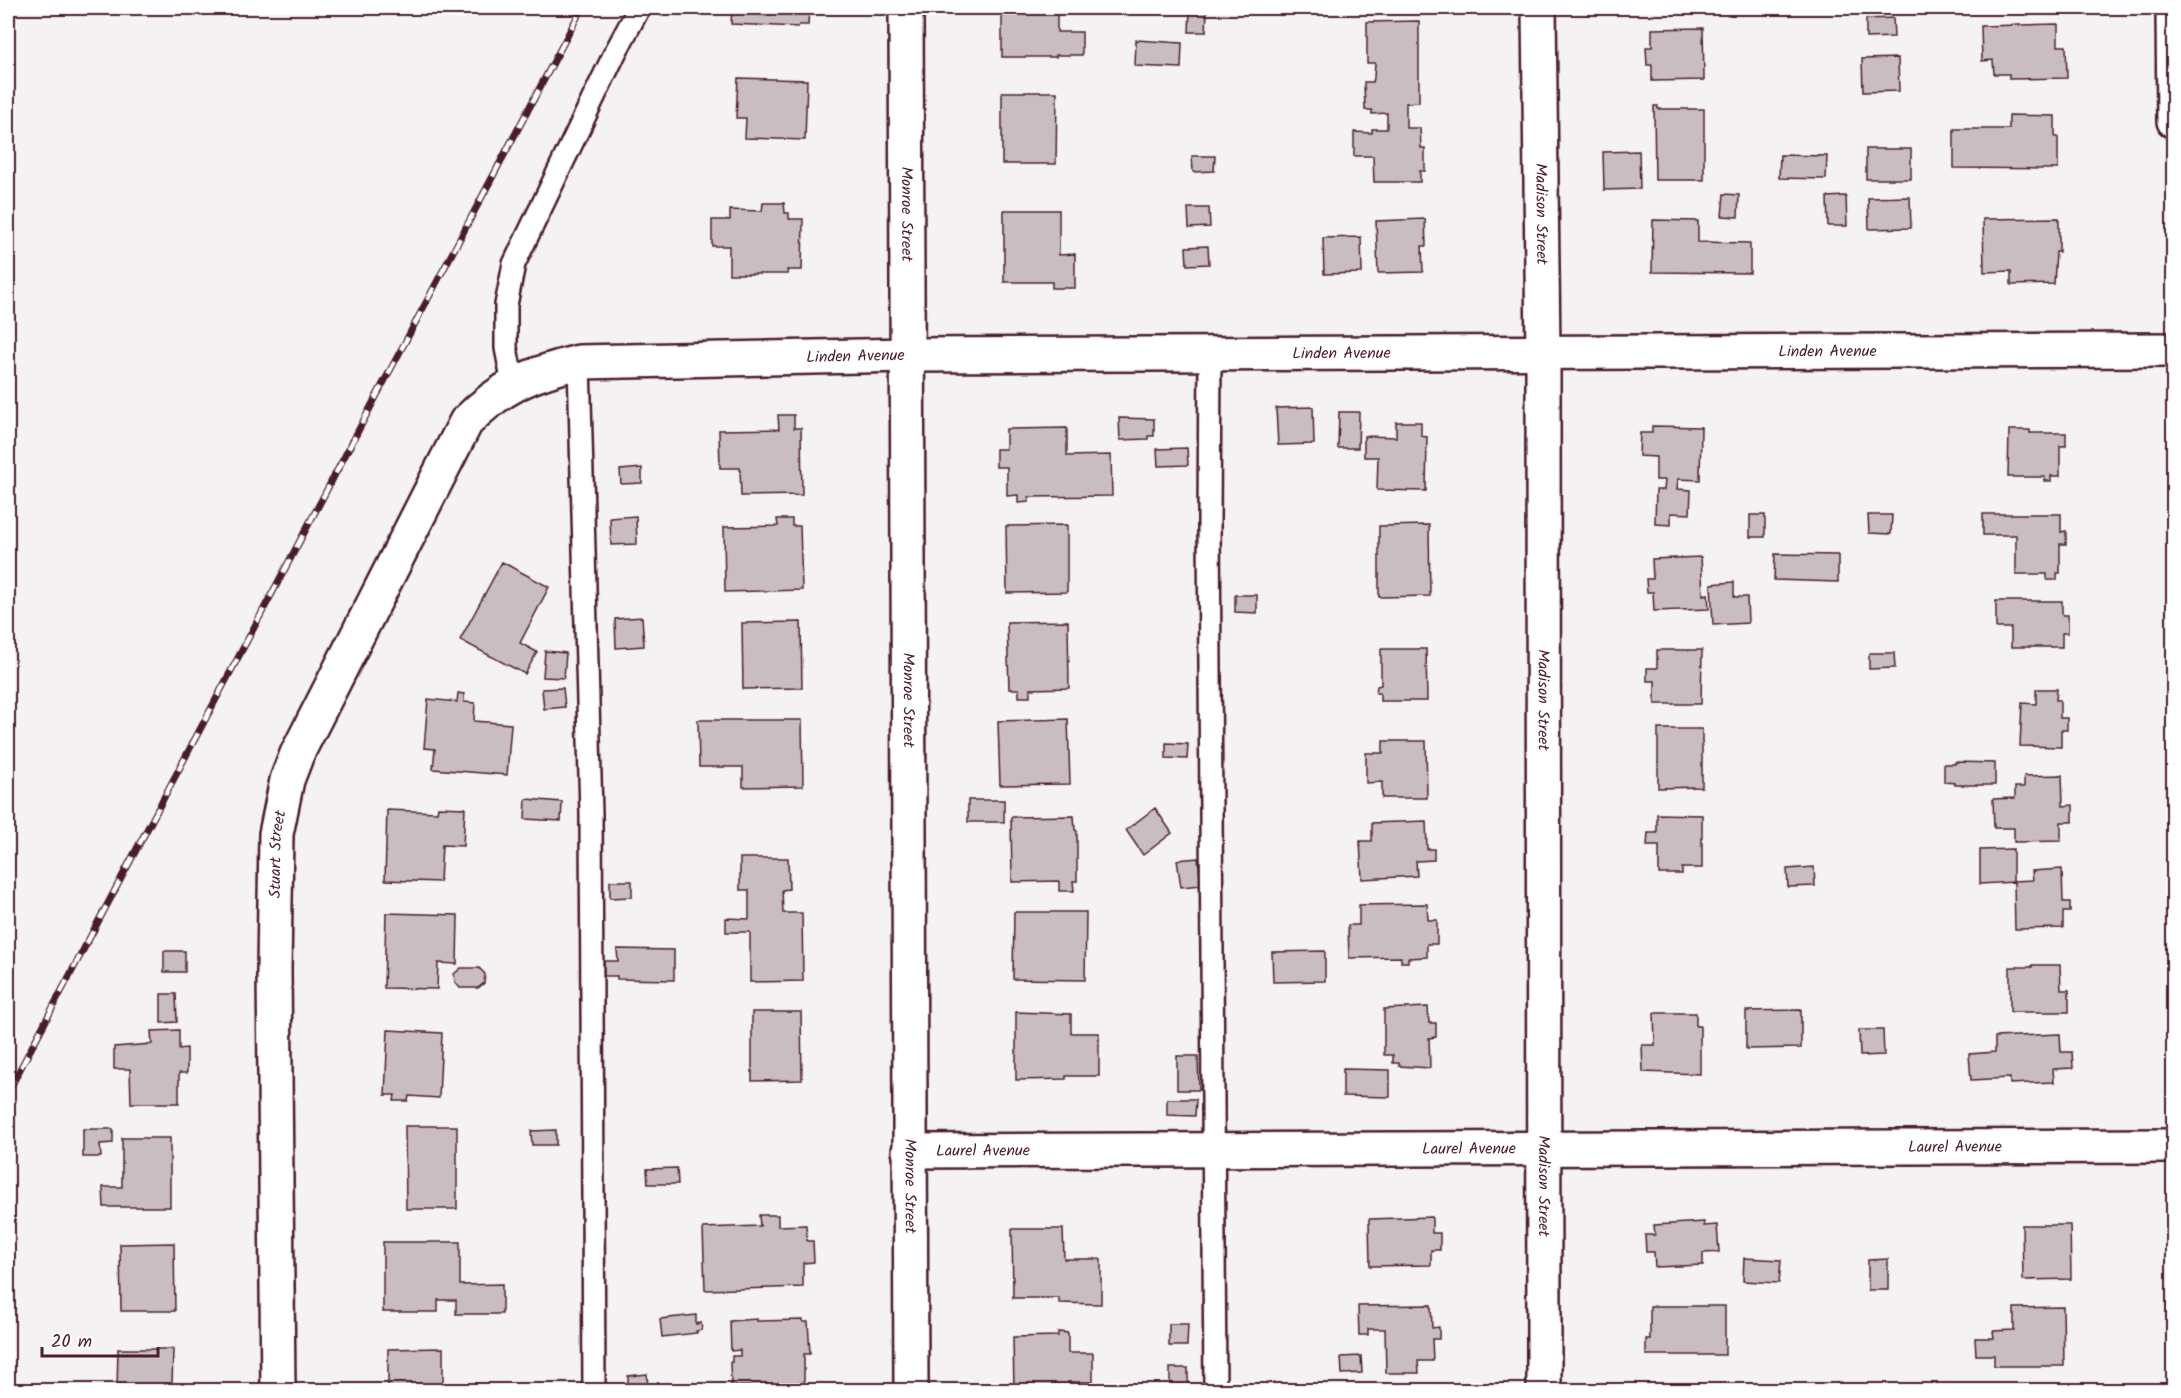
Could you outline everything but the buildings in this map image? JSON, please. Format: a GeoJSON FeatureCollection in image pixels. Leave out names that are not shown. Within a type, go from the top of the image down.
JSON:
{"type":"FeatureCollection","features":[{"type":"Feature","properties":{"kind":"street","name":"Monroe Street"},"geometry":{"type":"LineString","coordinates":[[906,8],[911,1390]]}},
{"type":"Feature","properties":{"kind":"street","name":"Madison Street"},"geometry":{"type":"LineString","coordinates":[[1539,8],[1543,354],[1544,1390]]}},
{"type":"Feature","properties":{"kind":"street"},"geometry":{"type":"LineString","coordinates":[[2173,8],[2174,121]]}},
{"type":"Feature","properties":{"kind":"street","name":"Linden Avenue"},"geometry":{"type":"LineString","coordinates":[[513,384],[546,370],[579,362],[908,355],[2174,350]]}},
{"type":"Feature","properties":{"kind":"street","name":"Stuart Street"},"geometry":{"type":"LineString","coordinates":[[278,1390],[276,834],[287,780],[297,754],[466,422],[484,404],[513,384]]}},
{"type":"Feature","properties":{"kind":"street","name":"Laurel Avenue"},"geometry":{"type":"LineString","coordinates":[[909,1151],[2174,1146]]}},
{"type":"Feature","properties":{"kind":"lane"},"geometry":{"type":"LineString","coordinates":[[513,384],[506,348],[506,305],[514,264],[615,53],[639,8]]}},
{"type":"Feature","properties":{"kind":"lane"},"geometry":{"type":"LineString","coordinates":[[1210,354],[1209,546],[1215,1390]]}},
{"type":"Feature","properties":{"kind":"lane"},"geometry":{"type":"LineString","coordinates":[[579,362],[591,814],[594,1390]]}},
{"type":"Feature","properties":{"kind":"railway"},"geometry":{"type":"LineString","coordinates":[[8,1092],[582,8]]}}]}
